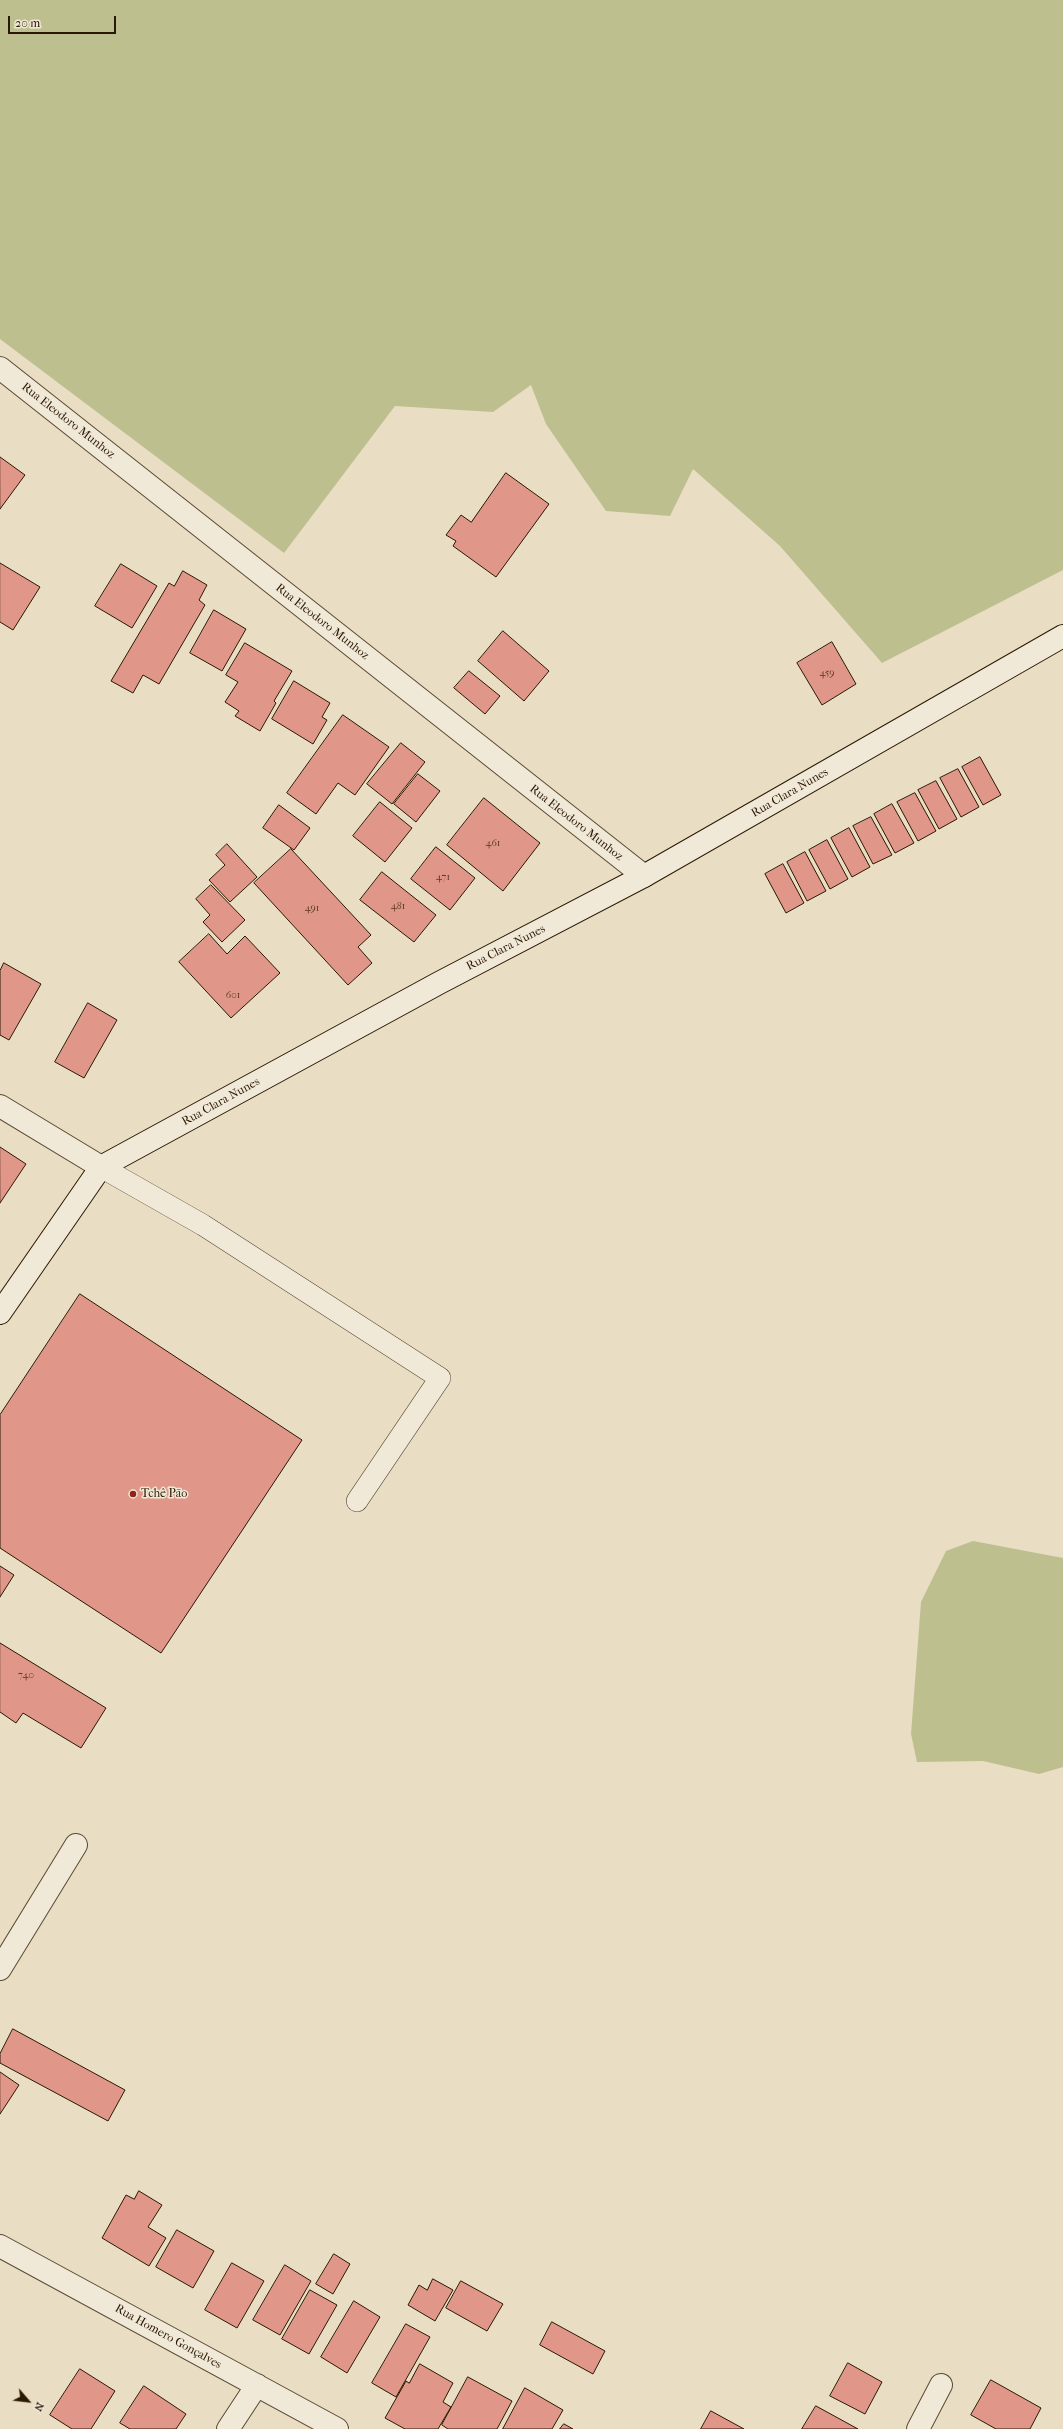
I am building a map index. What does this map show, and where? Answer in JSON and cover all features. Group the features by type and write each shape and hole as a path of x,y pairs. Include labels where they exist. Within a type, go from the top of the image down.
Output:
{"street":[{"name":"Rua Eleodoro Munhoz","path":"0,368 644,876"},
{"name":"Rua Clara Nunes","path":"0,1313 101,1167 439,983 644,876 1063,636"},
{"path":"0,1106 101,1167"},
{"path":"0,1969 76,1845"},
{"name":"Rua Homero Gonçalves","path":"0,2246 337,2429"},
{"path":"228,2429 257,2385"},
{"path":"918,2429 941,2385"}],"lane":[{"path":"101,1167 203,1225 440,1378 357,1502"}],"green space":[{"path":"0,0 1063,0 1063,570 882,663 780,546 693,469 670,516 606,511 546,424 531,385 493,412 395,406 284,553 0,339"},
{"path":"973,1541 1063,1558 1063,1767 1039,1774 983,1761 917,1762 911,1734 921,1602 946,1551"}],"building":[{"path":"0,457 25,475 0,509"},
{"path":"506,473 549,504 496,577 453,546 456,541 446,535 461,515 471,522"},
{"path":"0,563 40,587 13,630 0,622"},
{"path":"121,564 157,586 132,628 95,606"},
{"path":"183,571 207,585 199,600 205,605 159,684 143,675 133,693 111,681 169,583 174,586"},
{"path":"214,610 246,629 222,671 190,653"},
{"path":"503,631 549,671 524,701 478,661"},
{"path":"832,642 856,684 822,705 797,663"},
{"path":"245,643 292,671 274,701 276,703 260,731 235,716 239,711 225,702 238,682 226,675"},
{"path":"469,671 500,696 485,714 454,688"},
{"path":"294,681 330,703 322,717 327,720 313,744 272,719"},
{"path":"343,715 389,747 355,795 338,783 316,814 287,793"},
{"path":"401,743 425,762 392,804 367,784"},
{"path":"980,757 1001,795 983,805 962,767"},
{"path":"958,769 979,807 961,817 940,778"},
{"path":"418,774 440,791 416,822 394,804"},
{"path":"936,781 957,819 939,829 918,790"},
{"path":"915,793 936,831 918,841 897,802"},
{"path":"484,798 540,843 503,891 447,845"},
{"path":"380,802 412,828 385,862 353,836"},
{"path":"892,804 914,843 895,853 874,814"},
{"path":"279,805 310,828 294,850 263,828"},
{"path":"871,817 892,855 873,864 853,826"},
{"path":"849,828 870,867 852,877 831,838"},
{"path":"827,840 848,879 830,889 809,850"},
{"path":"227,844 257,877 230,902 209,880 225,865 216,855"},
{"path":"436,847 475,878 450,910 411,879"},
{"path":"291,849 371,935 358,947 372,963 348,985 254,883"},
{"path":"805,852 826,891 807,901 787,862"},
{"path":"783,864 804,903 786,913 765,874"},
{"path":"382,872 436,915 414,942 360,900"},
{"path":"211,885 245,920 222,942 203,922 210,915 196,899"},
{"path":"209,934 227,954 245,936 280,973 231,1018 179,962"},
{"path":"4,963 41,984 9,1040 0,1035 0,971"},
{"path":"88,1003 117,1020 84,1078 55,1062"},
{"path":"0,1147 26,1164 0,1203"},
{"name":"Tchê Pão","path":"80,1294 302,1440 161,1653 0,1548 0,1415"},
{"path":"0,1566 14,1575 0,1597"},
{"path":"0,1643 106,1708 81,1748 23,1713 16,1723 0,1712"},
{"path":"13,2029 125,2090 108,2121 0,2063 0,2054"},
{"path":"0,2072 19,2085 0,2114"},
{"path":"139,2191 162,2205 148,2227 166,2238 149,2266 102,2238 126,2195 134,2199"},
{"path":"177,2230 214,2251 193,2288 156,2267"},
{"path":"334,2254 350,2264 333,2294 316,2284"},
{"path":"232,2263 264,2281 237,2328 205,2310"},
{"path":"285,2265 311,2281 280,2335 253,2320"},
{"path":"433,2279 453,2290 435,2321 408,2305 419,2285 427,2290"},
{"path":"461,2281 503,2304 487,2331 446,2308"},
{"path":"310,2290 337,2305 309,2354 282,2339"},
{"path":"354,2301 380,2317 347,2373 321,2357"},
{"path":"552,2322 605,2351 593,2374 540,2345"},
{"path":"406,2324 430,2337 396,2397 372,2383"},
{"path":"848,2363 882,2382 865,2414 830,2396"},
{"path":"420,2364 453,2383 443,2402 451,2407 438,2429 405,2429 385,2418 406,2381 409,2383"},
{"path":"80,2369 115,2391 91,2429 72,2429 50,2415"},
{"path":"468,2377 512,2401 497,2429 448,2429 442,2425"},
{"path":"991,2380 1041,2408 1030,2429 996,2429 971,2415"},
{"path":"144,2386 186,2414 176,2429 130,2429 120,2423"},
{"path":"525,2388 563,2410 552,2429 503,2429"},
{"path":"816,2406 858,2429 802,2429"},
{"path":"711,2411 744,2429 701,2429"},
{"path":"564,2424 573,2429 560,2429"}],"place":[{"name":"Tchê Pão","path":"133,1494"}]}
